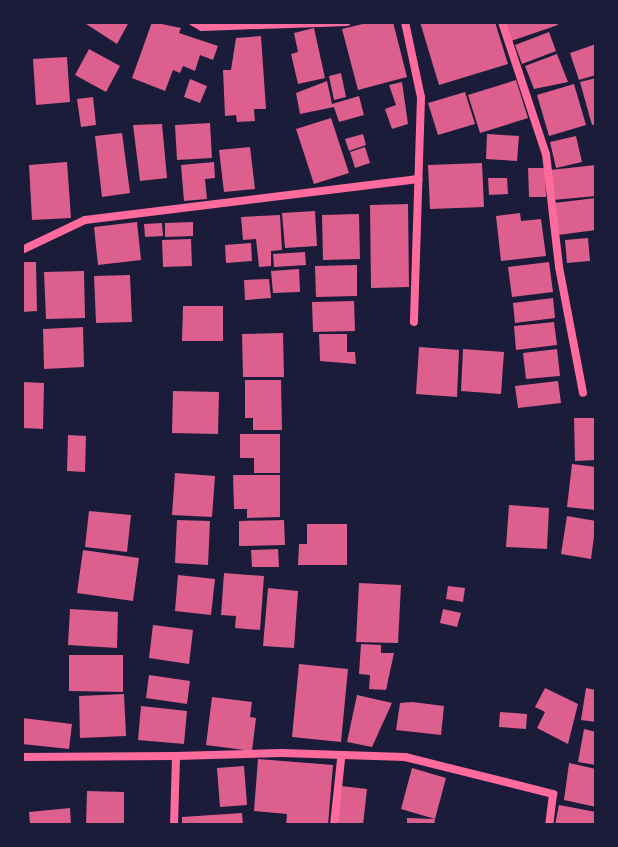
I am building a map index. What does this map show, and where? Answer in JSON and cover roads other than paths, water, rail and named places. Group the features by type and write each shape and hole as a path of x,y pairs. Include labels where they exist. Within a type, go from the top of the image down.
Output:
{"street":[{"path":"193,22 202,27 347,22"},
{"path":"405,22 421,97 414,322"},
{"path":"502,22 546,154 559,267 583,393"},
{"path":"22,250 85,220 418,179"},
{"path":"22,757 282,753 341,759 405,757 553,794 549,825"},
{"path":"174,825 176,756"},
{"path":"334,825 341,759"}]}
